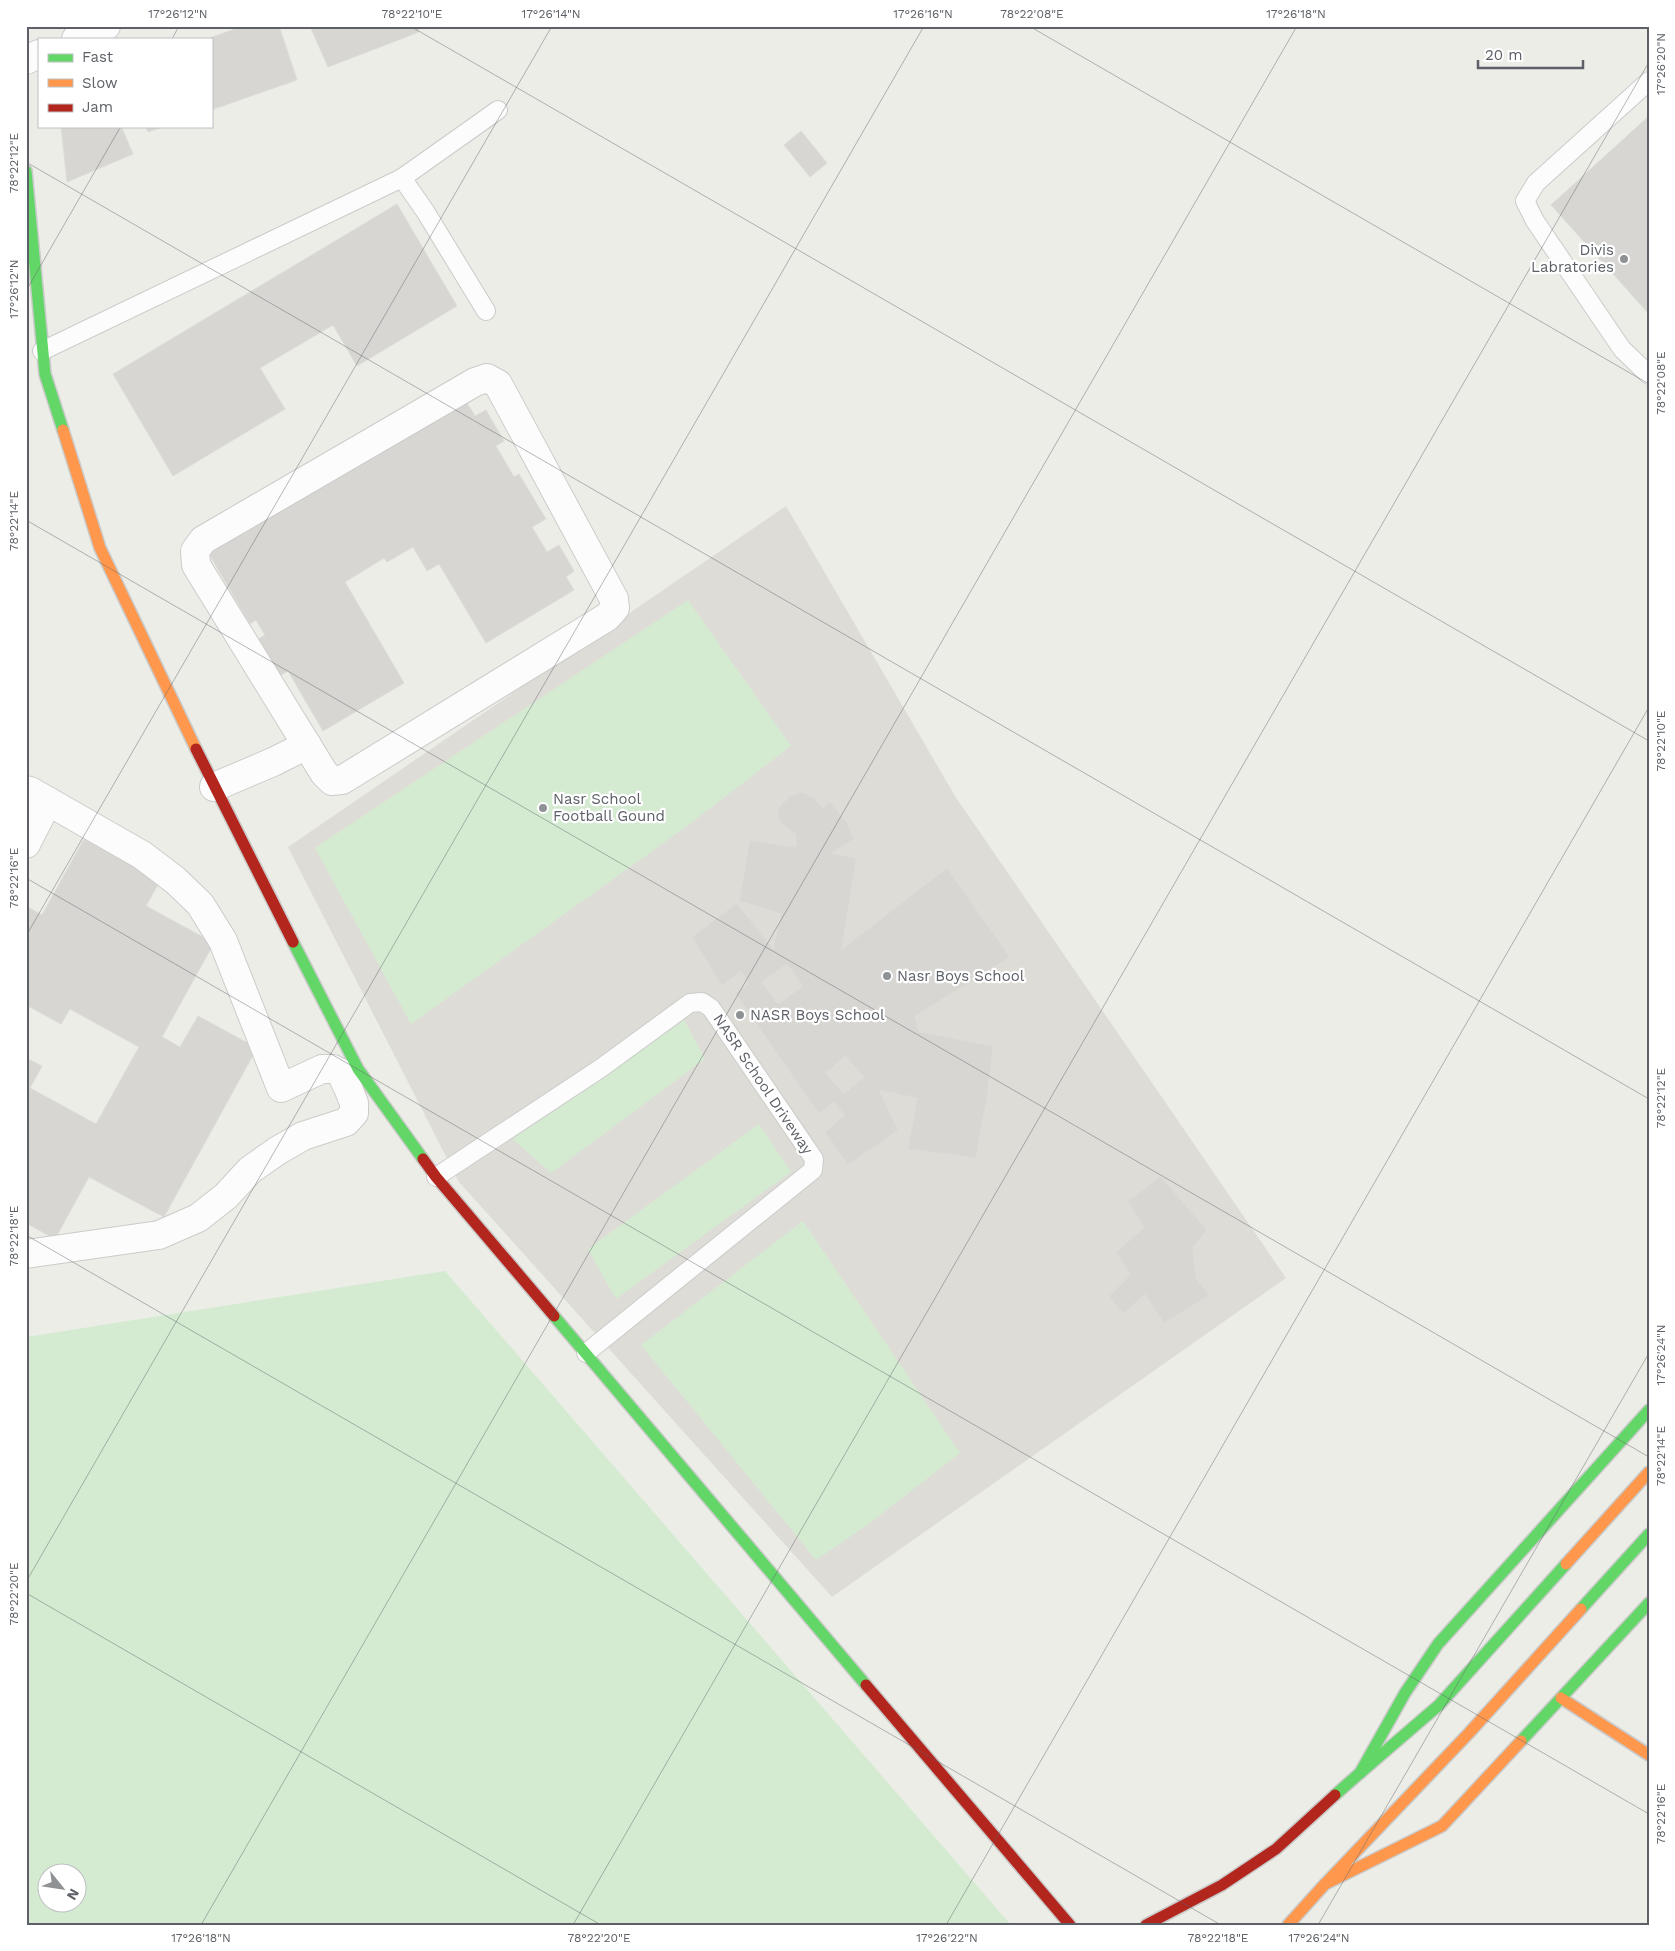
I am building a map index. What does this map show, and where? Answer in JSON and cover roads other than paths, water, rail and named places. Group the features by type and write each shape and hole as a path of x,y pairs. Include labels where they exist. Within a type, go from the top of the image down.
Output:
{"main road":[{"path":"26,171 45,374 100,548 356,1083 1070,1925"},
{"path":"1360,1773 1405,1693 1438,1644 1649,1410"},
{"path":"1146,1925 1222,1886 1276,1849 1438,1705 1649,1472"},
{"path":"1288,1925 1324,1884 1469,1733 1649,1534"},
{"path":"1324,1884 1442,1826 1649,1603"},
{"path":"1561,1698 1649,1754"}],"street":[{"path":"78,38 106,26"},
{"path":"26,60 38,54"},
{"path":"487,378 498,384 614,599 615,608 608,617 342,780 332,781 324,773 307,745 196,565 195,551 203,540 475,382 487,378"},
{"path":"214,787 307,745"},
{"path":"26,844 37,796 142,855 175,880 200,904 223,941 281,1088 322,1069 333,1069 356,1083 354,1112 346,1122 303,1136 277,1152 250,1170 226,1196 198,1218 159,1235 26,1254"}],"lane":[{"path":"1649,80 1536,183 1525,201 1535,221 1622,349 1649,375"},
{"path":"42,350 402,178 498,110"},
{"path":"402,178 425,211 486,310"},
{"name":"NASR School Driveway","path":"436,1177 601,1068 690,1003 702,1002 711,1008 814,1159 813,1170 586,1352"}],"place":[{"name":"Divis Labratories","path":"1624,259"},
{"name":"Nasr School Football Gound","path":"543,808"},
{"name":"Nasr Boys School","path":"887,976"},
{"name":"NASR Boys School","path":"740,1015"}]}
